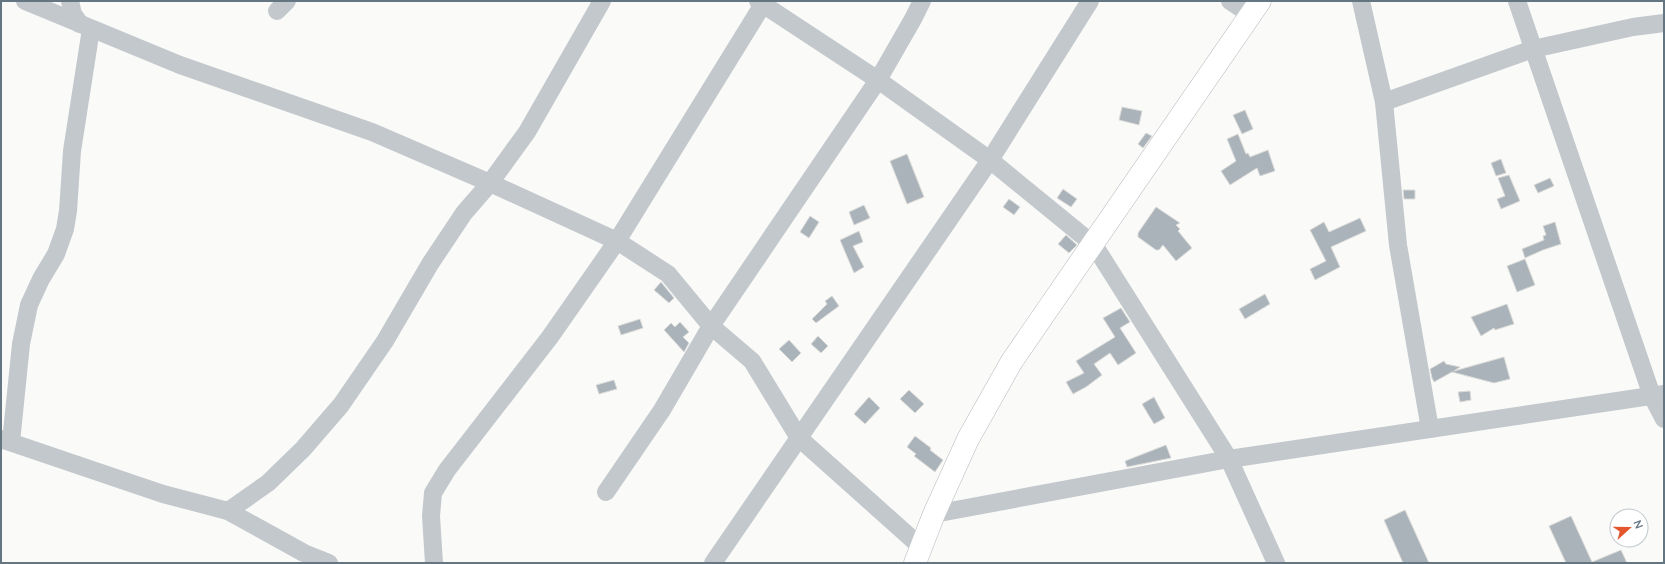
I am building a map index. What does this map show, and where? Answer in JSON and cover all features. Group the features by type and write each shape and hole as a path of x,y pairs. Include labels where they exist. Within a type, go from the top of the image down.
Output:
{"highway":[{"path":"918,555 934,514 968,439 1012,362 1256,8"}],"street":[{"path":"25,1 180,66 372,132 490,183 617,241 668,274 711,326 752,361 799,438 918,555"},
{"path":"228,511 268,483 304,449 341,404 385,341 430,264 464,212 490,183 527,132 602,1"},
{"path":"606,492 662,410 711,326 878,80 922,1"},
{"path":"713,563 990,160 1090,1"},
{"path":"1230,1 1256,8"},
{"path":"1361,1 1384,102 1398,245 1430,429"},
{"path":"1517,1 1658,395 1664,419"},
{"path":"71,2 72,14 86,26"},
{"path":"434,563 431,516 434,493 447,470 550,337 617,241 762,2 878,80 990,160 1094,245 1229,459 1276,563"},
{"path":"1384,102 1533,49 1633,27 1664,23"},
{"path":"86,26 72,150 68,211 65,228 56,254 41,279 29,305 21,344 6,440 163,494 228,511 304,553 329,563"},
{"path":"934,514 1229,459 1658,395"}],"building":[{"path":"1122,107 1142,111 1139,125 1119,120"},
{"path":"1245,110 1253,129 1242,134 1233,115"},
{"path":"1146,133 1152,136 1143,148 1138,144"},
{"path":"1238,134 1246,154 1248,153 1250,157 1268,150 1275,171 1260,176 1257,168 1230,185 1221,171 1236,161 1227,139"},
{"path":"907,154 924,197 907,204 890,161"},
{"path":"1501,159 1506,173 1496,176 1491,163"},
{"path":"1509,175 1520,201 1501,209 1497,199 1505,196 1498,178"},
{"path":"1550,178 1554,186 1538,193 1534,185"},
{"path":"1063,189 1077,199 1071,207 1057,198"},
{"path":"1403,190 1415,190 1415,199 1404,199"},
{"path":"1009,199 1020,207 1014,215 1003,207"},
{"path":"864,205 870,218 854,225 849,212"},
{"path":"1156,207 1180,223 1176,225 1180,229 1178,231 1192,248 1176,261 1163,245 1159,250 1156,250 1138,237 1138,233"},
{"path":"810,216 819,222 809,238 800,232"},
{"path":"1360,218 1366,231 1331,247 1340,267 1315,280 1310,269 1326,261 1310,230 1324,222 1329,232"},
{"path":"1555,222 1561,244 1525,258 1522,249 1544,240 1543,236 1546,235 1543,226"},
{"path":"859,231 863,242 853,246 864,267 854,273 840,240"},
{"path":"1066,235 1077,245 1069,253 1058,244"},
{"path":"1525,259 1535,285 1517,292 1507,266"},
{"path":"661,282 674,298 669,303 654,290"},
{"path":"1265,294 1270,304 1245,319 1239,309"},
{"path":"832,296 839,306 816,323 812,319 827,304 825,301"},
{"path":"1507,304 1514,324 1495,330 1494,328 1481,336 1471,317"},
{"path":"1121,308 1130,322 1120,328 1136,353 1118,365 1110,353 1094,364 1102,375 1086,387 1073,394 1066,382 1084,373 1076,361 1115,337 1103,318"},
{"path":"640,319 643,328 621,335 618,326"},
{"path":"680,322 689,332 683,337 689,343 684,352 664,330 671,323 675,327"},
{"path":"818,336 828,346 821,353 811,344"},
{"path":"789,340 801,353 792,362 779,349"},
{"path":"1504,357 1510,379 1494,383 1452,372 1434,382 1432,378 1430,369 1444,361 1446,364 1460,367 1454,371"},
{"path":"614,380 617,389 599,394 596,385"},
{"path":"909,390 924,404 915,413 900,399"},
{"path":"1470,391 1471,400 1460,402 1458,392"},
{"path":"869,397 880,408 865,424 854,414"},
{"path":"1154,397 1165,418 1154,424 1142,404"},
{"path":"915,436 931,448 930,450 943,460 935,472 914,456 916,454 907,447"},
{"path":"1166,445 1171,458 1127,467 1125,461"},
{"path":"1405,510 1429,563 1403,563 1384,520"},
{"path":"1571,516 1592,562 1621,550 1627,563 1566,563 1549,526"}]}
